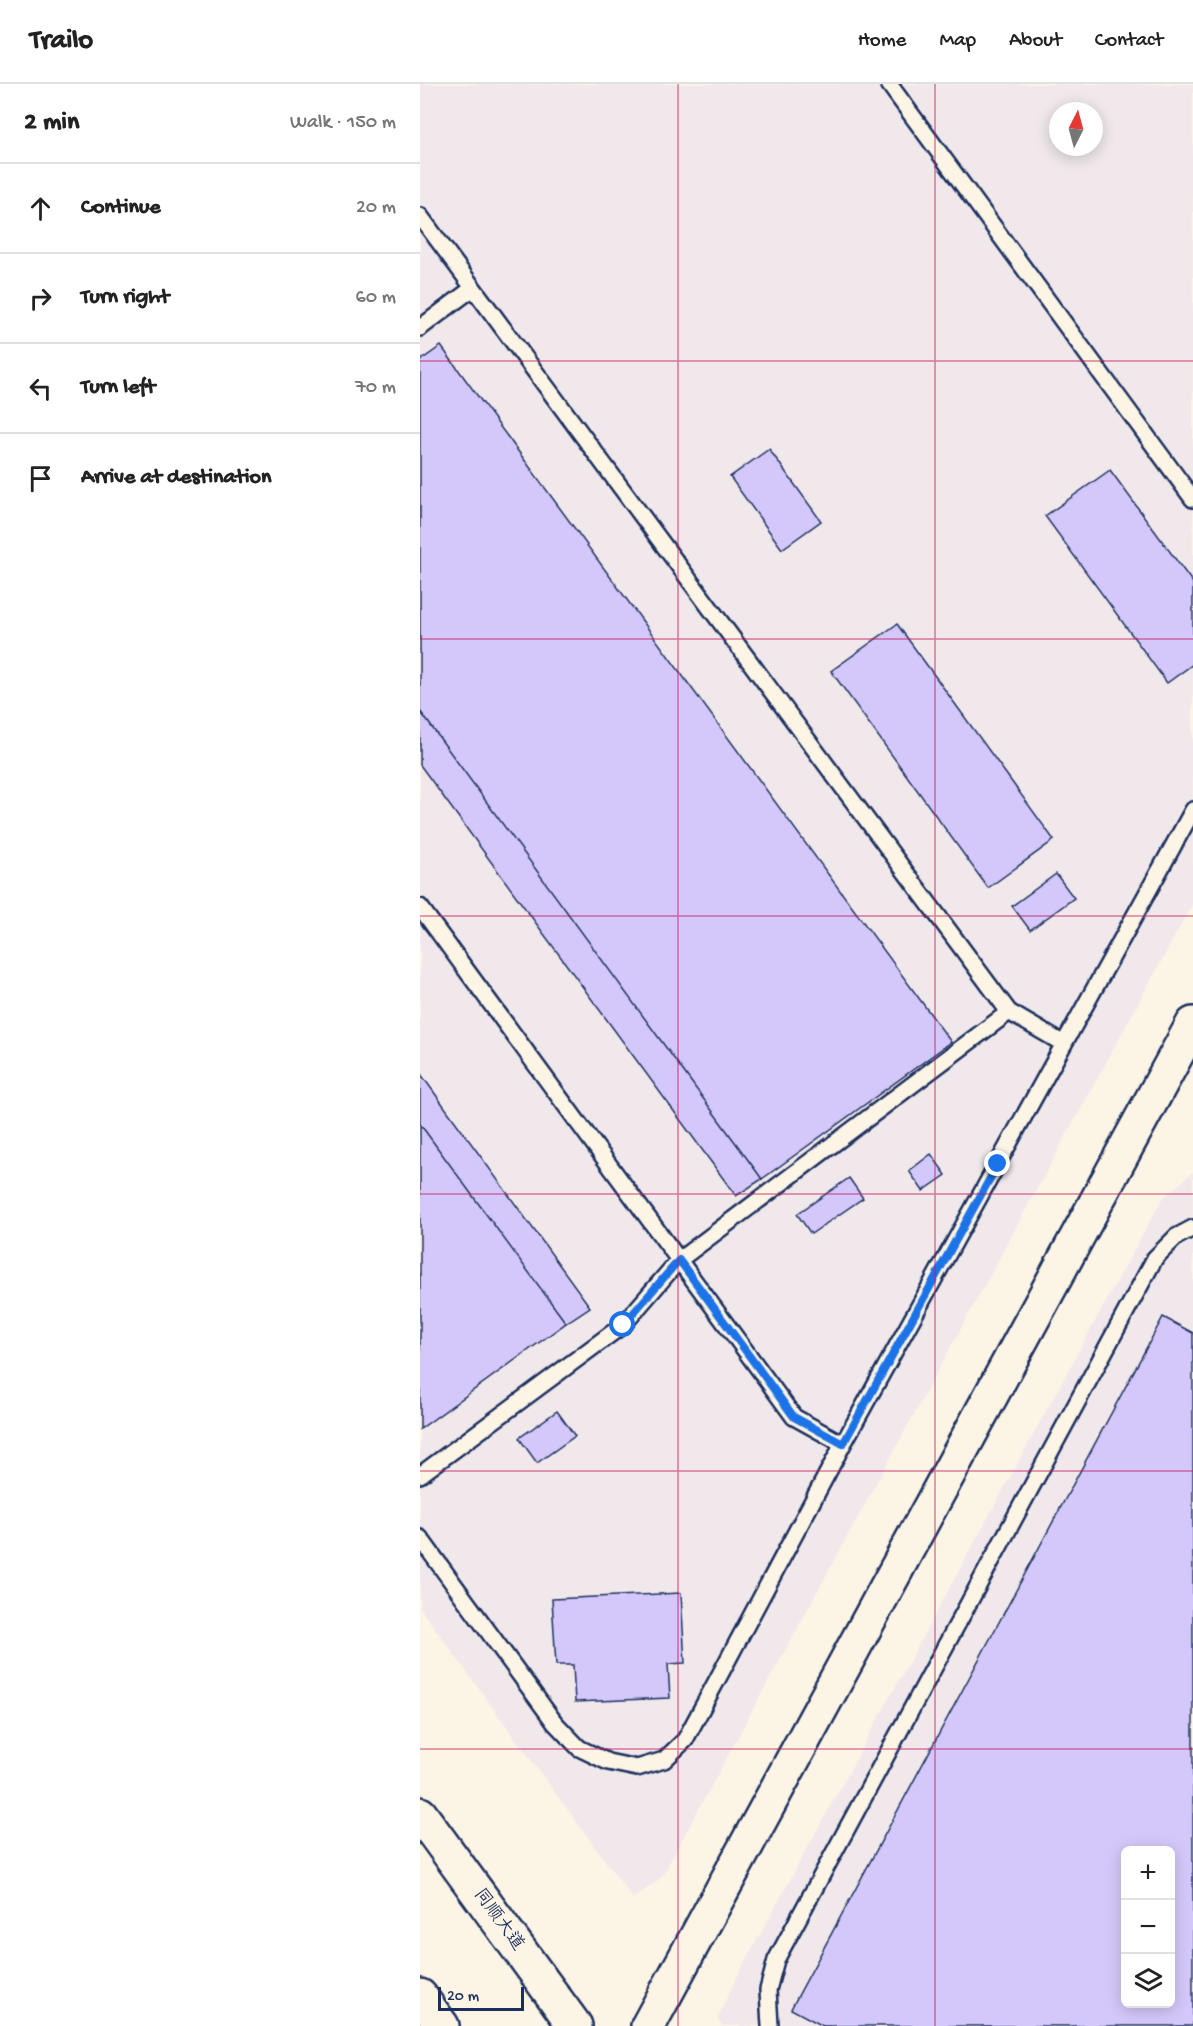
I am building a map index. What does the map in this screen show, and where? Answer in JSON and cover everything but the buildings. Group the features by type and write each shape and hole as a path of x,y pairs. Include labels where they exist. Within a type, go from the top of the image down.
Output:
{"street":[{"path":"648,2026 1193,1024"},
{"name":"同顺大道","path":"420,1814 575,2026"},
{"path":"420,1996 442,2026"}],"lane":[{"path":"889,84 1193,499"},
{"path":"420,216 1009,1012 1064,1044"},
{"path":"420,328 473,288"},
{"path":"420,1538 555,1723 579,1748 608,1762 637,1768 664,1760 685,1740 843,1444 1193,810"},
{"path":"420,907 794,1417 843,1444"},
{"path":"420,1475 623,1325 679,1260 1009,1012"},
{"path":"770,2026 768,1990 777,1960 1155,1258 1176,1237 1193,1228"}],"shaded area":[{"path":"420,84 1193,84 1193,903 661,1878 633,1899 420,1608"},
{"path":"1193,1172 1193,2026 723,2026 717,2019 738,1975 1162,1199"}],"route":[{"path":"623,1325 679,1260 794,1417 843,1444 998,1164"}]}
